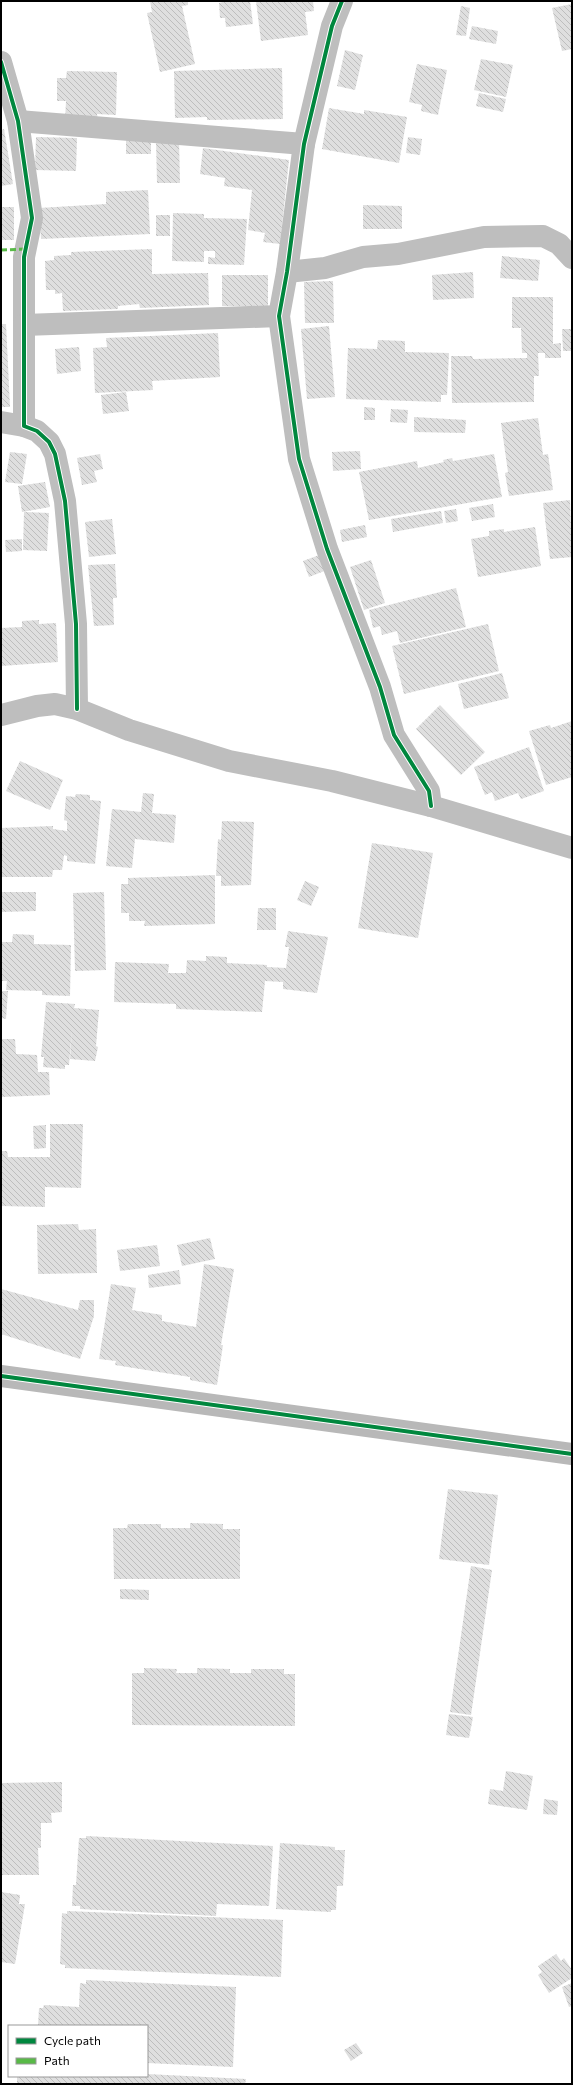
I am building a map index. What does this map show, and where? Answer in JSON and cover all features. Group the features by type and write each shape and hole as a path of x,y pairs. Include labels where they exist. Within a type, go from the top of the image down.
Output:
{"street":[{"path":"342,1 332,26 304,144 287,272 279,316 286,377 301,466 328,549 380,687 394,735 429,791 431,806"},
{"path":"1,62 18,121 32,218 24,257 24,426"},
{"path":"18,121 304,144"},
{"path":"287,272 325,268 363,257 398,254 484,237 543,236 559,244 572,258"},
{"path":"24,325 279,316"},
{"path":"1,422 24,426 37,431 49,442 55,454 66,500 76,624 78,709"},
{"path":"1,715 37,706 55,704 78,709 128,730 229,761 332,781 431,806 572,848"},
{"path":"1,1376 572,1454"}],"building":[{"path":"150,1 188,1 188,5 182,6 195,64 160,72 147,13 152,12"},
{"path":"226,1 250,1 253,24 226,27 225,18 220,18 219,3"},
{"path":"256,1 313,1 314,11 305,12 308,35 261,41"},
{"path":"572,4 572,49 562,51 552,8"},
{"path":"461,6 470,8 466,36 456,35"},
{"path":"472,26 498,31 496,44 469,39"},
{"path":"345,50 363,55 355,90 337,86"},
{"path":"481,59 513,65 506,97 474,90"},
{"path":"417,64 447,70 438,115 421,111 422,105 409,102"},
{"path":"282,68 283,119 207,120 207,117 175,118 174,71"},
{"path":"67,71 117,72 116,115 97,114 98,122 65,121 66,101 57,101 57,78 66,78"},
{"path":"479,93 506,99 503,112 476,106"},
{"path":"329,108 364,114 364,110 407,117 399,163 322,149"},
{"path":"4,129 13,184 1,186 1,130"},
{"path":"36,137 77,138 76,171 35,170"},
{"path":"126,137 151,138 151,154 126,154"},
{"path":"408,137 422,139 420,155 406,153"},
{"path":"179,139 180,183 157,183 156,140"},
{"path":"203,148 289,160 280,244 263,242 265,233 248,230 252,190 224,186 225,178 200,174"},
{"path":"148,190 150,234 41,239 39,208 106,204 106,192"},
{"path":"363,205 402,206 402,229 363,229"},
{"path":"1,207 14,207 14,240 1,240"},
{"path":"173,213 204,214 204,218 247,219 244,265 208,264 208,257 215,258 215,251 204,251 204,262 172,261"},
{"path":"156,215 170,215 170,236 156,236"},
{"path":"152,249 152,274 208,273 209,305 140,308 139,304 118,306 118,309 63,311 62,293 55,294 55,290 46,290 45,261 54,260 54,256 71,255 71,252"},
{"path":"502,256 540,260 538,281 500,278"},
{"path":"473,272 474,298 433,300 432,275"},
{"path":"222,275 268,275 268,306 222,306"},
{"path":"333,281 334,323 305,323 304,282"},
{"path":"512,297 553,297 553,344 561,343 561,358 545,358 545,353 538,353 539,376 534,376 534,402 452,403 451,356 472,356 473,359 527,358 527,353 522,353 521,328 512,328"},
{"path":"1,324 6,324 10,407 2,407 1,410"},
{"path":"329,326 335,397 307,399 301,329"},
{"path":"562,329 572,329 572,351 563,351"},
{"path":"218,333 220,377 152,381 153,390 95,393 93,348 107,347 106,338"},
{"path":"378,340 405,341 405,352 449,353 447,395 441,395 441,402 346,399 348,348 377,349"},
{"path":"79,347 81,371 57,374 55,349"},
{"path":"126,392 129,411 103,414 101,395"},
{"path":"364,407 375,408 375,420 364,420"},
{"path":"391,409 408,410 407,423 390,422"},
{"path":"414,417 466,420 465,433 414,432"},
{"path":"538,418 543,455 548,454 553,490 509,496 505,473 508,472 501,423"},
{"path":"360,451 361,469 333,471 332,452"},
{"path":"10,452 27,454 22,484 5,482"},
{"path":"100,454 103,469 94,471 97,482 82,485 77,458"},
{"path":"494,454 502,497 369,520 359,472 417,461 418,468 444,462 443,460 452,458 453,461"},
{"path":"45,482 50,507 22,512 18,486"},
{"path":"570,500 572,557 550,559 543,503"},
{"path":"493,504 495,517 472,521 469,508"},
{"path":"456,509 458,521 446,523 444,511"},
{"path":"441,511 443,523 393,532 391,519"},
{"path":"24,512 49,513 47,551 23,550"},
{"path":"112,519 116,554 89,557 85,522"},
{"path":"365,525 367,537 342,542 340,530"},
{"path":"535,527 541,566 478,577 471,539 489,536 489,531 504,529 504,532"},
{"path":"22,539 22,551 6,552 5,540"},
{"path":"322,554 327,570 309,577 303,561"},
{"path":"371,560 385,603 364,610 350,567"},
{"path":"115,564 117,598 113,598 114,625 94,626 88,565"},
{"path":"456,588 466,627 400,643 397,631 382,635 380,626 373,628 369,610"},
{"path":"39,620 39,624 56,623 58,662 1,666 1,628 22,627 22,621"},
{"path":"488,624 499,671 404,694 392,646"},
{"path":"502,673 509,698 464,709 458,684"},
{"path":"440,705 485,752 461,775 416,729"},
{"path":"572,721 572,777 546,785 529,731 550,725 551,728"},
{"path":"529,747 544,791 521,799 518,793 495,801 492,792 485,795 474,767"},
{"path":"20,761 63,780 50,810 6,791"},
{"path":"143,793 154,794 152,813 176,815 174,843 135,839 132,868 106,866 112,809 141,812"},
{"path":"76,794 90,795 90,800 101,801 95,864 67,861 67,856 64,855 62,870 53,870 52,877 1,877 1,828 53,826 53,829 67,831 67,821 64,820 66,796 75,797"},
{"path":"222,821 254,822 251,885 221,886 221,876 216,876 218,839 221,840"},
{"path":"372,843 433,853 418,938 358,928"},
{"path":"215,875 215,924 144,926 145,921 129,921 129,913 121,913 121,884 128,884 128,878"},
{"path":"305,881 319,887 311,906 297,900"},
{"path":"1,892 36,892 36,911 1,912"},
{"path":"104,892 106,970 75,971 73,893"},
{"path":"258,908 276,908 276,930 257,930"},
{"path":"288,931 328,937 317,993 283,989 283,982 265,981 262,1012 176,1009 176,1004 114,1002 115,962 169,964 168,973 186,973 187,960 206,961 206,956 227,957 227,963 267,965 267,967 286,968 289,947 285,947"},
{"path":"13,934 34,935 34,944 71,945 70,996 42,995 42,991 6,990 7,981 1,981 1,942 12,942"},
{"path":"1,991 8,991 6,1019 1,1018"},
{"path":"46,1002 75,1004 74,1008 99,1010 96,1046 98,1047 95,1061 70,1059 72,1029 69,1065 65,1065 65,1069 43,1067 44,1057 41,1057"},
{"path":"1,1039 15,1039 16,1054 37,1055 38,1072 49,1072 50,1095 1,1097"},
{"path":"50,1124 83,1124 81,1188 45,1187 45,1207 1,1206 1,1151 7,1151 8,1157 50,1157"},
{"path":"46,1125 46,1148 34,1149 33,1126"},
{"path":"78,1224 79,1230 96,1229 97,1273 38,1274 37,1225"},
{"path":"210,1238 215,1259 182,1266 177,1245"},
{"path":"157,1245 160,1266 120,1271 117,1250"},
{"path":"204,1264 234,1269 221,1345 223,1345 217,1385 190,1380 190,1377 115,1365 116,1361 99,1359 111,1284 136,1288 132,1310 162,1315 162,1321 196,1327"},
{"path":"179,1270 181,1284 149,1288 148,1275"},
{"path":"1,1289 78,1310 80,1300 94,1300 94,1316 80,1359 1,1334"},
{"path":"448,1489 498,1495 489,1565 439,1559"},
{"path":"190,1523 223,1524 223,1529 240,1529 240,1579 114,1579 113,1528 127,1528 128,1524 161,1524 161,1528 190,1528"},
{"path":"471,1566 492,1570 471,1715 450,1712"},
{"path":"120,1589 149,1590 149,1600 120,1599"},
{"path":"144,1668 177,1669 176,1673 197,1673 197,1668 230,1669 230,1673 251,1673 251,1669 284,1669 284,1674 295,1674 295,1726 132,1725 132,1673 144,1673"},
{"path":"449,1714 473,1717 469,1738 446,1735"},
{"path":"506,1771 533,1776 527,1810 488,1804 490,1789 503,1791"},
{"path":"62,1782 62,1812 51,1813 52,1823 41,1823 41,1848 38,1848 39,1875 1,1875 1,1783"},
{"path":"544,1799 558,1801 557,1815 543,1814"},
{"path":"86,1836 273,1846 269,1906 217,1904 216,1916 80,1909 80,1906 72,1906 73,1885 76,1885 79,1838 86,1838"},
{"path":"280,1843 335,1847 335,1850 345,1850 343,1886 337,1886 336,1910 331,1910 331,1912 276,1909"},
{"path":"1,1892 20,1895 19,1904 25,1904 15,1964 1,1962"},
{"path":"67,1911 283,1920 281,1977 65,1968 65,1965 60,1964 62,1913 67,1914"},
{"path":"556,1954 561,1961 564,1958 572,1970 572,1978 549,1993 538,1975 542,1972 538,1966"},
{"path":"86,1980 236,1987 233,2067 148,2063 148,2025 38,2025 39,2008 43,2008 44,2005 79,2007 80,1983 86,1984"},
{"path":"572,1983 572,2006 569,2007 562,1987"},
{"path":"356,2043 363,2053 351,2061 344,2050"},
{"path":"148,2074 246,2079 245,2084 17,2084 17,2077 148,2077"}],"marked path":[{"path":"1,250 26,249"}],"cycle path":[{"path":"342,1 332,26 304,144 287,272 279,316 299,459 327,549 380,687 394,735 429,791 431,806"},
{"path":"1,62 18,121 32,218 24,257 24,426 37,431 49,442 55,454 65,501 76,624 77,709"},
{"path":"1,1376 572,1454"}]}
